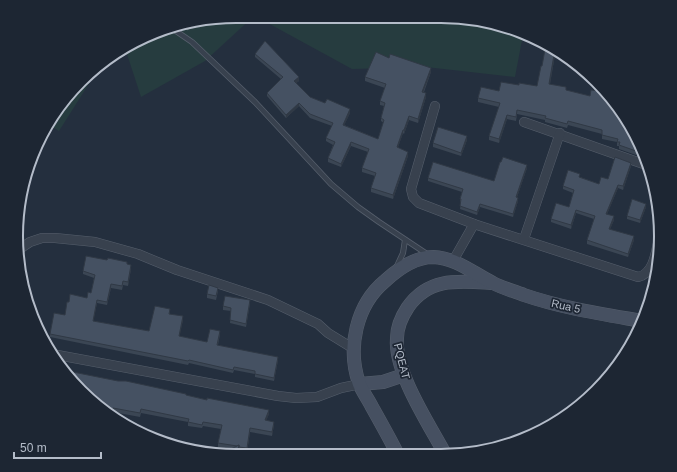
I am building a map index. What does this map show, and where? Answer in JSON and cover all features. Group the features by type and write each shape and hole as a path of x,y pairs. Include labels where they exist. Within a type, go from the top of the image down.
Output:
{"street":[{"path":"436,106 411,189 413,197 420,203 474,224 638,277 646,274 652,265"},
{"path":"524,122 641,163"},
{"path":"524,239 560,134"},
{"path":"446,282 453,261 474,224"},
{"path":"23,247 30,242 42,238 55,238 95,242 138,254 176,270 268,300 318,324 354,349"},
{"path":"395,449 360,384 354,361 355,333 360,315 371,296 380,284 393,273 420,259 432,257 453,261 493,284"},
{"name":"PQEAT","path":"442,449 404,375 397,349 397,338 403,314 413,300 435,285 446,282 462,281 493,284"},
{"name":"Rua 5","path":"493,284 526,296 557,304 637,320"},
{"path":"60,355 296,398 316,397 341,388 360,384 383,382 404,375"}],"lane":[{"path":"176,31 192,42 255,102 331,184 358,207 432,257"},
{"path":"393,273 404,253 406,240"}],"green space":[{"path":"222,23 246,23 205,61 141,97 127,53 154,39 181,30"},
{"path":"268,23 455,23 496,30 522,39 515,77 426,67 352,69"},
{"path":"91,80 59,131 53,127 67,106"}],"building":[{"path":"265,41 299,77 294,81 310,97 325,103 327,99 350,109 343,125 378,139 384,120 381,118 385,103 380,101 386,84 365,77 376,52 389,58 390,54 431,68 422,92 426,93 418,119 409,116 397,147 408,152 393,195 371,188 376,173 362,168 369,149 351,142 341,164 328,158 335,142 326,138 333,123 310,114 299,103 286,115 267,93 283,77 255,54"},
{"path":"545,50 554,56 549,84 566,87 566,90 590,96 591,90 597,91 618,118 636,151 619,145 620,142 617,142 618,139 602,135 602,130 568,121 567,124 545,118 546,116 517,110 516,117 507,115 499,139 489,136 500,103 478,98 481,87 499,91 501,82 537,86"},
{"path":"438,127 467,136 461,153 433,143"},
{"path":"503,157 527,165 516,197 518,198 513,214 480,204 477,212 460,206 460,199 463,189 428,178 433,162 494,181"},
{"path":"615,157 631,163 623,186 618,185 606,214 614,216 609,229 634,236 628,254 587,240 595,216 576,210 571,225 551,219 556,203 569,207 574,190 563,186 568,170 580,174 579,177 599,184 601,177 608,179"},
{"path":"632,199 646,204 640,220 627,216"},
{"path":"86,256 107,260 108,258 127,262 127,264 131,265 128,282 123,281 122,286 111,284 107,302 97,300 93,321 149,331 155,306 170,309 169,314 183,316 179,336 207,342 210,329 220,331 217,345 278,357 274,378 255,374 255,371 234,367 233,370 189,360 50,334 54,313 65,315 70,294 87,298 88,292 91,293 95,275 83,271"},
{"path":"209,285 218,288 216,296 207,294"},
{"path":"225,296 250,300 246,324 230,320 231,308 223,306"},
{"path":"72,372 118,381 126,381 207,400 207,398 269,410 265,420 274,422 272,432 250,428 247,448 239,447 239,445 218,443 222,425 203,422 202,425 188,422 189,419 141,409 140,413 113,408 113,409 106,405 85,387"},
{"path":"239,445 238,449 231,449"}]}
